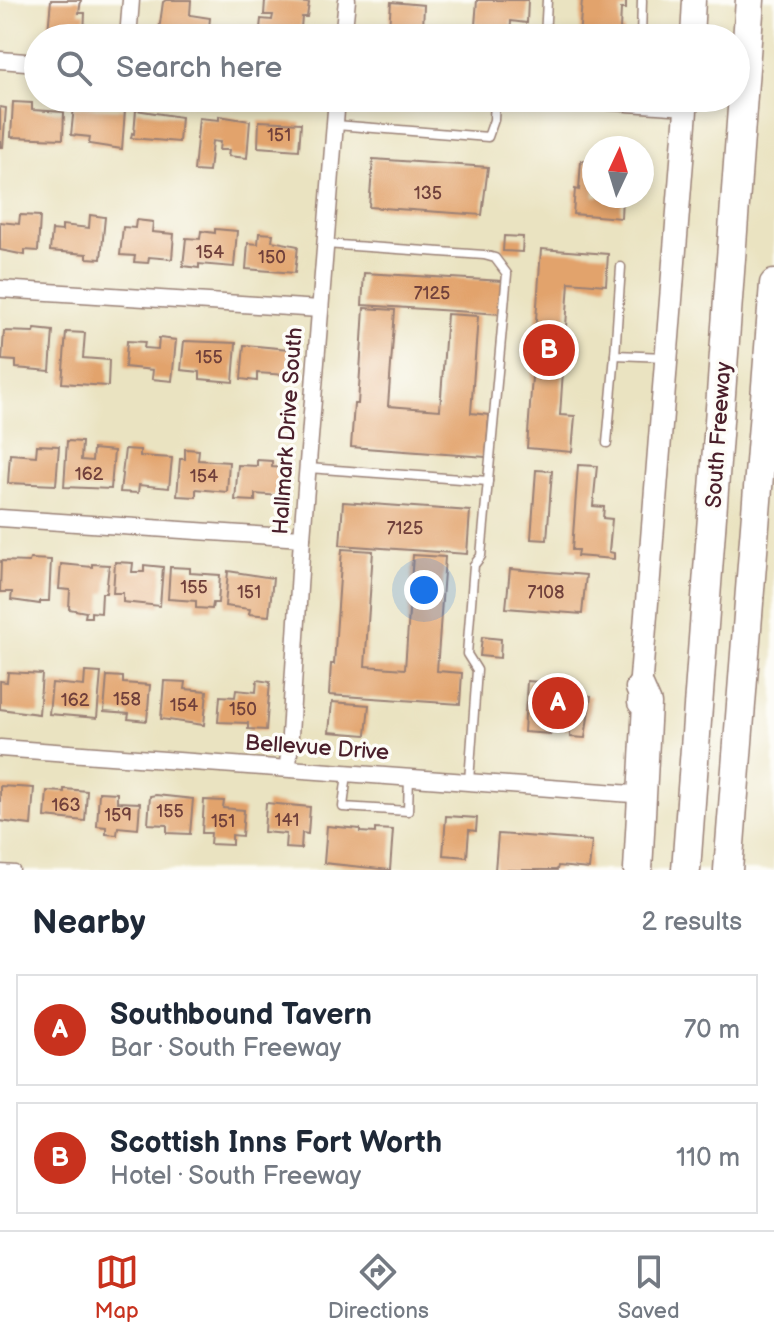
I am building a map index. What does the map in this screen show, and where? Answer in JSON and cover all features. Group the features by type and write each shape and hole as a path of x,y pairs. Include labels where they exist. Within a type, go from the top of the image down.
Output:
{"highway":[{"name":"South Freeway","path":"748,24 750,0"},
{"name":"South Freeway","path":"686,870 742,112"},
{"name":"South Freeway","path":"728,870 774,284"},
{"path":"638,870 647,704 640,688"}],"main road":[{"path":"693,24 694,0"},
{"path":"626,870 686,112"}],"street":[{"path":"129,24 131,0"},
{"path":"344,24 347,0"},
{"path":"0,60 24,62"},
{"name":"Hallmark Drive South","path":"288,768 302,538 336,112"},
{"path":"0,289 320,309"},
{"path":"0,518 302,538"},
{"name":"Bellevue Drive","path":"0,748 632,794"}],"lane":[{"path":"546,24 547,0"},
{"path":"641,24 642,0"},
{"path":"335,125 488,137 492,131 494,112"},
{"path":"325,244 484,255 495,258 507,274 481,556 474,565 467,654 477,670 469,781"},
{"path":"607,443 621,267"},
{"path":"615,355 667,357"},
{"path":"308,468 488,481"},
{"path":"347,773 343,807 408,811 409,777"},
{"path":"0,869 15,870"}],"building":[{"path":"51,0 81,0 79,13 85,13 84,24 49,24"},
{"path":"191,0 190,15 210,18 209,24 160,24 163,2"},
{"path":"265,0 309,3 307,17 302,17 301,24 260,24 261,19 272,20 273,15 264,15"},
{"path":"477,0 528,0 527,23 475,24"},
{"path":"582,0 626,1 626,9 621,9 620,24 580,24"},
{"path":"391,2 424,5 423,24 389,24"},
{"path":"13,102 24,103 24,112 64,112 63,139 11,137"},
{"path":"0,107 6,108 3,147 0,147"},
{"path":"73,112 125,112 122,149 89,144 90,137 71,135"},
{"path":"136,112 181,117 179,142 131,138"},
{"path":"219,116 250,121 247,158 228,156 229,150 219,150 220,142 212,141 209,172 194,171 199,118 219,120"},
{"path":"259,121 301,123 299,150 258,147"},
{"path":"373,159 488,167 482,215 369,207"},
{"path":"582,161 582,208 621,208 621,218 573,214 575,189 579,190"},
{"path":"20,215 40,216 38,251 25,250 25,255 0,250 0,222 19,224"},
{"path":"90,215 105,217 101,259 87,258 87,254 50,251 52,230 62,231 62,225 89,228"},
{"path":"136,220 153,222 152,232 174,234 172,259 149,257 148,263 134,262 135,256 120,255 123,227 135,228"},
{"path":"215,229 237,231 234,267 183,266 186,238 200,239 201,231 215,233"},
{"path":"259,233 273,234 272,241 298,246 295,273 246,269 248,243 258,244"},
{"path":"504,236 523,237 522,252 503,251"},
{"path":"541,249 608,254 606,285 569,282 560,415 575,416 572,452 527,448"},
{"path":"364,273 503,281 501,314 362,305"},
{"path":"364,308 395,310 388,406 440,410 447,314 478,316 471,413 489,415 486,457 351,447 354,404 358,404"},
{"path":"35,329 53,331 50,371 16,368 16,361 2,360 4,331 34,332"},
{"path":"66,332 85,333 83,358 109,360 108,386 62,383"},
{"path":"159,338 176,340 172,381 152,379 153,370 125,367 127,341 145,342 144,348 158,349"},
{"path":"184,341 236,343 233,382 200,379 200,372 181,370"},
{"path":"244,345 289,349 287,375 257,373 257,381 241,379"},
{"path":"67,441 82,442 81,460 92,461 93,449 114,451 111,489 64,487"},
{"path":"37,445 59,446 56,485 8,483 10,454 36,456"},
{"path":"125,449 140,450 140,456 172,458 169,488 139,485 138,493 120,492"},
{"path":"185,449 199,450 198,460 229,462 227,492 196,489 196,497 177,496 180,459 185,459"},
{"path":"257,460 272,461 272,467 283,468 281,496 255,494 255,501 235,500 238,465 257,466"},
{"path":"578,465 597,466 593,506 604,507 603,518 612,519 609,552 614,553 614,559 577,556 578,550 572,550"},
{"path":"536,470 552,471 547,540 531,539"},
{"path":"343,502 470,511 467,554 340,545"},
{"path":"342,549 373,551 365,666 405,669 413,555 445,557 437,671 462,673 460,704 329,695"},
{"path":"30,559 51,560 49,601 40,601 40,604 11,600 12,592 0,592 1,561 29,562"},
{"path":"115,562 133,563 132,572 144,572 144,565 163,567 160,606 123,602 123,593 113,593"},
{"path":"61,564 109,565 101,613 91,612 91,617 85,617 86,612 69,609 70,590 59,589"},
{"path":"170,567 190,568 190,573 220,575 218,603 213,603 212,609 196,608 196,601 168,599"},
{"path":"510,569 586,575 582,614 506,608"},
{"path":"228,571 273,578 269,616 249,614 250,609 225,606"},
{"path":"482,637 501,639 500,658 480,656"},
{"path":"8,672 42,674 39,714 0,709 0,681 7,682"},
{"path":"85,672 101,673 97,718 49,714 52,683 84,686"},
{"path":"107,676 123,677 123,683 150,685 147,721 128,719 129,714 104,712"},
{"path":"257,680 270,682 266,730 248,729 248,723 218,722 220,696 235,697 236,690 256,692"},
{"path":"164,681 186,682 185,689 207,691 204,725 161,719"},
{"path":"527,681 565,684 564,694 591,696 585,738 570,737 570,730 551,728 551,734 524,732"},
{"path":"332,702 369,705 366,735 329,732"},
{"path":"0,786 34,788 31,825 0,821"},
{"path":"64,789 87,791 85,821 45,817 47,791 64,792"},
{"path":"99,792 117,793 117,802 140,803 138,829 118,827 117,835 106,834 106,827 97,826"},
{"path":"150,796 193,799 190,834 167,833 167,825 148,824"},
{"path":"204,800 224,801 223,808 244,810 242,836 232,835 232,845 210,844 211,833 202,833"},
{"path":"266,803 310,807 308,834 302,833 301,849 285,848 286,834 264,832"},
{"path":"446,816 477,818 476,831 469,830 467,857 443,855"},
{"path":"327,826 375,833 375,829 393,830 390,870 324,863"},
{"path":"498,834 592,841 589,869 558,866 557,870 495,870"}],"place":[{"name":"Scottish Inns Fort Worth","path":"549,350"},
{"name":"Southbound Tavern","path":"558,703"}]}
